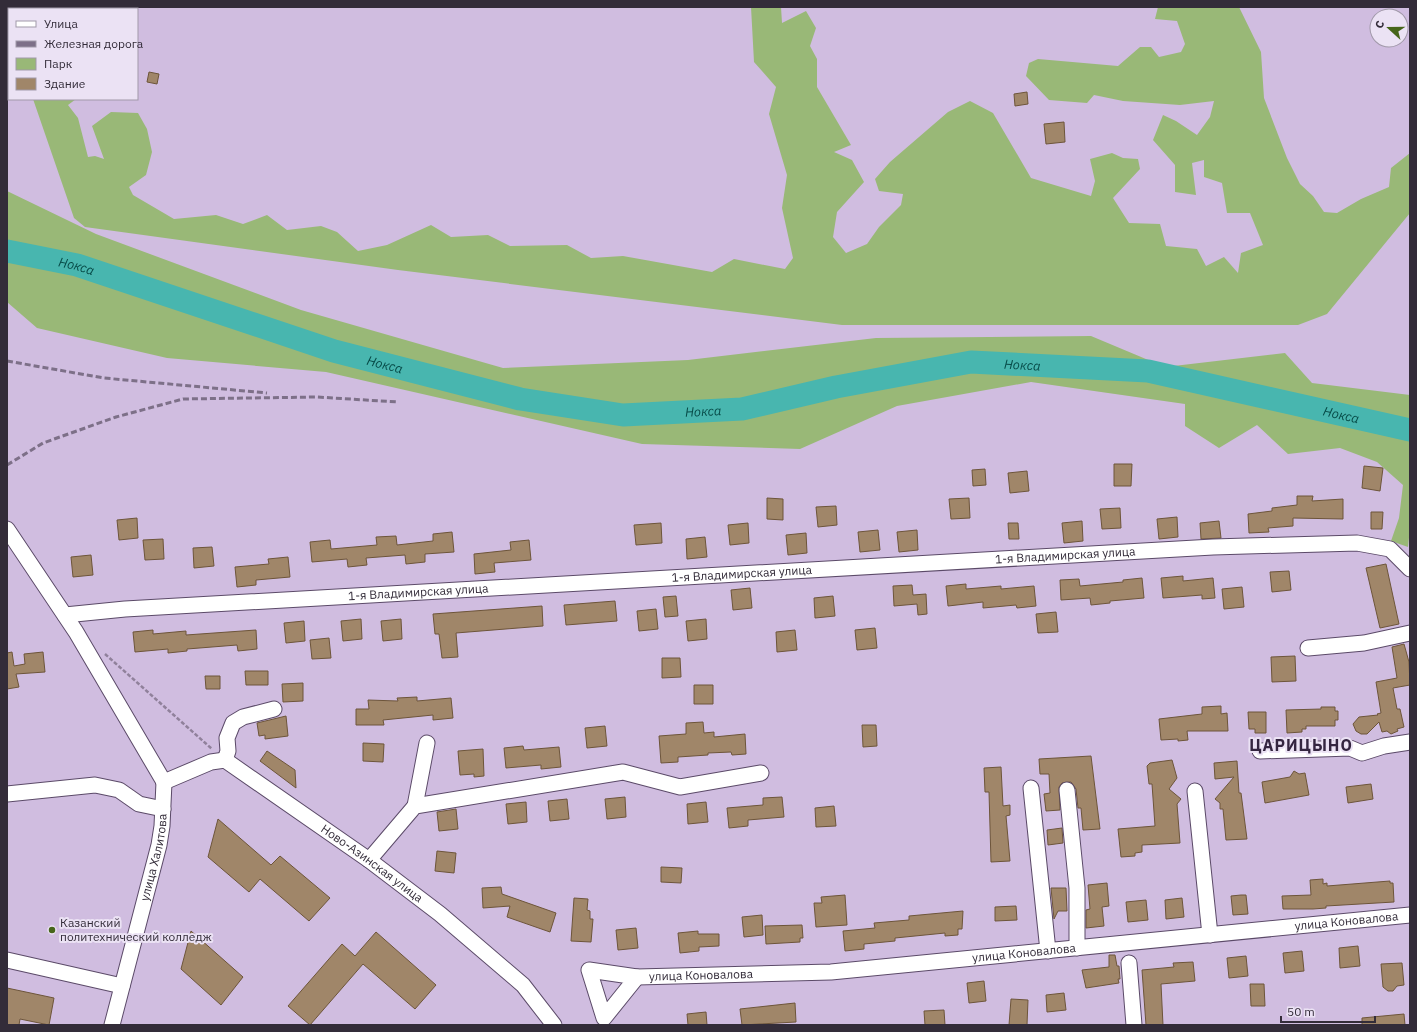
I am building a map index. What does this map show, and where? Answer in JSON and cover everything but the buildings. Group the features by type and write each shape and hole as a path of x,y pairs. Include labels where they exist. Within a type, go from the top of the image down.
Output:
{"street":[{"path":"7,529 65,615 164,782 210,762 225,760 228,751 227,738 233,723 243,717 274,709"},
{"name":"1-я Владимирская улица","path":"65,615 141,608 1213,546 1357,543 1390,549 1410,569"},
{"path":"1308,648 1364,643 1410,633"},
{"path":"1260,751 1350,748 1362,753 1384,746 1410,742"},
{"path":"369,860 415,806 427,743"},
{"name":"Ново-Азинская улица","path":"225,760 369,860 440,914 523,985 554,1025"},
{"path":"415,806 623,772 680,787 761,773"},
{"name":"улица Халитова","path":"112,1025 159,845 164,782"},
{"path":"7,794 95,785 119,790 139,804 163,809"},
{"path":"1031,788 1048,951"},
{"path":"1067,790 1077,888 1077,948"},
{"path":"1195,791 1210,935"},
{"name":"улица Коновалова","path":"638,977 831,972 1410,915"},
{"path":"7,960 122,986"},
{"path":"1129,963 1134,1025"}],"path":[{"path":"102,652 225,760"}],"green space":[{"path":"7,7 40,8 8,8 8,25"},
{"path":"751,7 781,7 782,23 806,11 816,28 810,46 817,59 817,87 851,145 834,152 852,160 864,182 837,212 833,237 846,253 867,244 879,227 901,205 903,194 879,191 875,179 890,162 948,112 970,101 993,113 1031,178 1091,196 1095,181 1090,159 1112,153 1123,158 1138,159 1140,169 1113,198 1129,223 1160,224 1166,246 1197,249 1206,266 1224,257 1238,273 1241,253 1263,245 1250,213 1227,213 1222,183 1204,177 1204,160 1192,163 1196,195 1175,192 1175,165 1153,140 1163,115 1176,121 1197,135 1210,117 1214,101 1180,105 1123,101 1094,95 1087,103 1049,100 1026,76 1029,63 1038,59 1118,66 1140,47 1151,47 1159,57 1181,52 1185,44 1177,21 1155,19 1158,7 1239,7 1261,52 1264,98 1287,158 1300,184 1313,196 1324,212 1337,213 1361,199 1389,187 1391,168 1410,153 1410,213 1327,314 1298,325 842,325 398,270 85,227 74,218 33,100 75,100 68,105 78,118 88,157 95,156 104,159 92,126 111,112 138,113 147,129 152,152 146,175 129,187 133,195 174,219 216,215 243,224 267,215 287,230 321,226 337,232 358,251 387,245 431,225 451,237 488,235 510,246 567,245 591,258 623,256 712,272 734,259 785,269 793,258 782,208 787,175 769,114 776,87 754,62"},
{"path":"7,191 96,234 301,310 503,368 688,360 876,338 1091,336 1165,367 1285,353 1312,383 1410,395 1410,528 1408,547 1391,541 1399,518 1403,485 1377,462 1340,448 1288,454 1257,425 1219,448 1185,426 1185,404 1031,382 897,406 800,449 642,444 326,372 167,358 37,328 7,302"}],"waterway":[{"name":"Нокса","path":"7,251 77,265 334,351 520,399 623,415 742,409 836,387 971,362 1148,371 1410,430"}],"railway":[{"path":"7,361 104,378 267,393"},
{"path":"7,465 43,443 116,417 183,399 317,397 398,402"}],"place":[{"name":"Казанский политехнический колледж","path":"52,930"}],"district":[{"name":"ЦАРИЦЫНО","path":"1301,745"}]}
